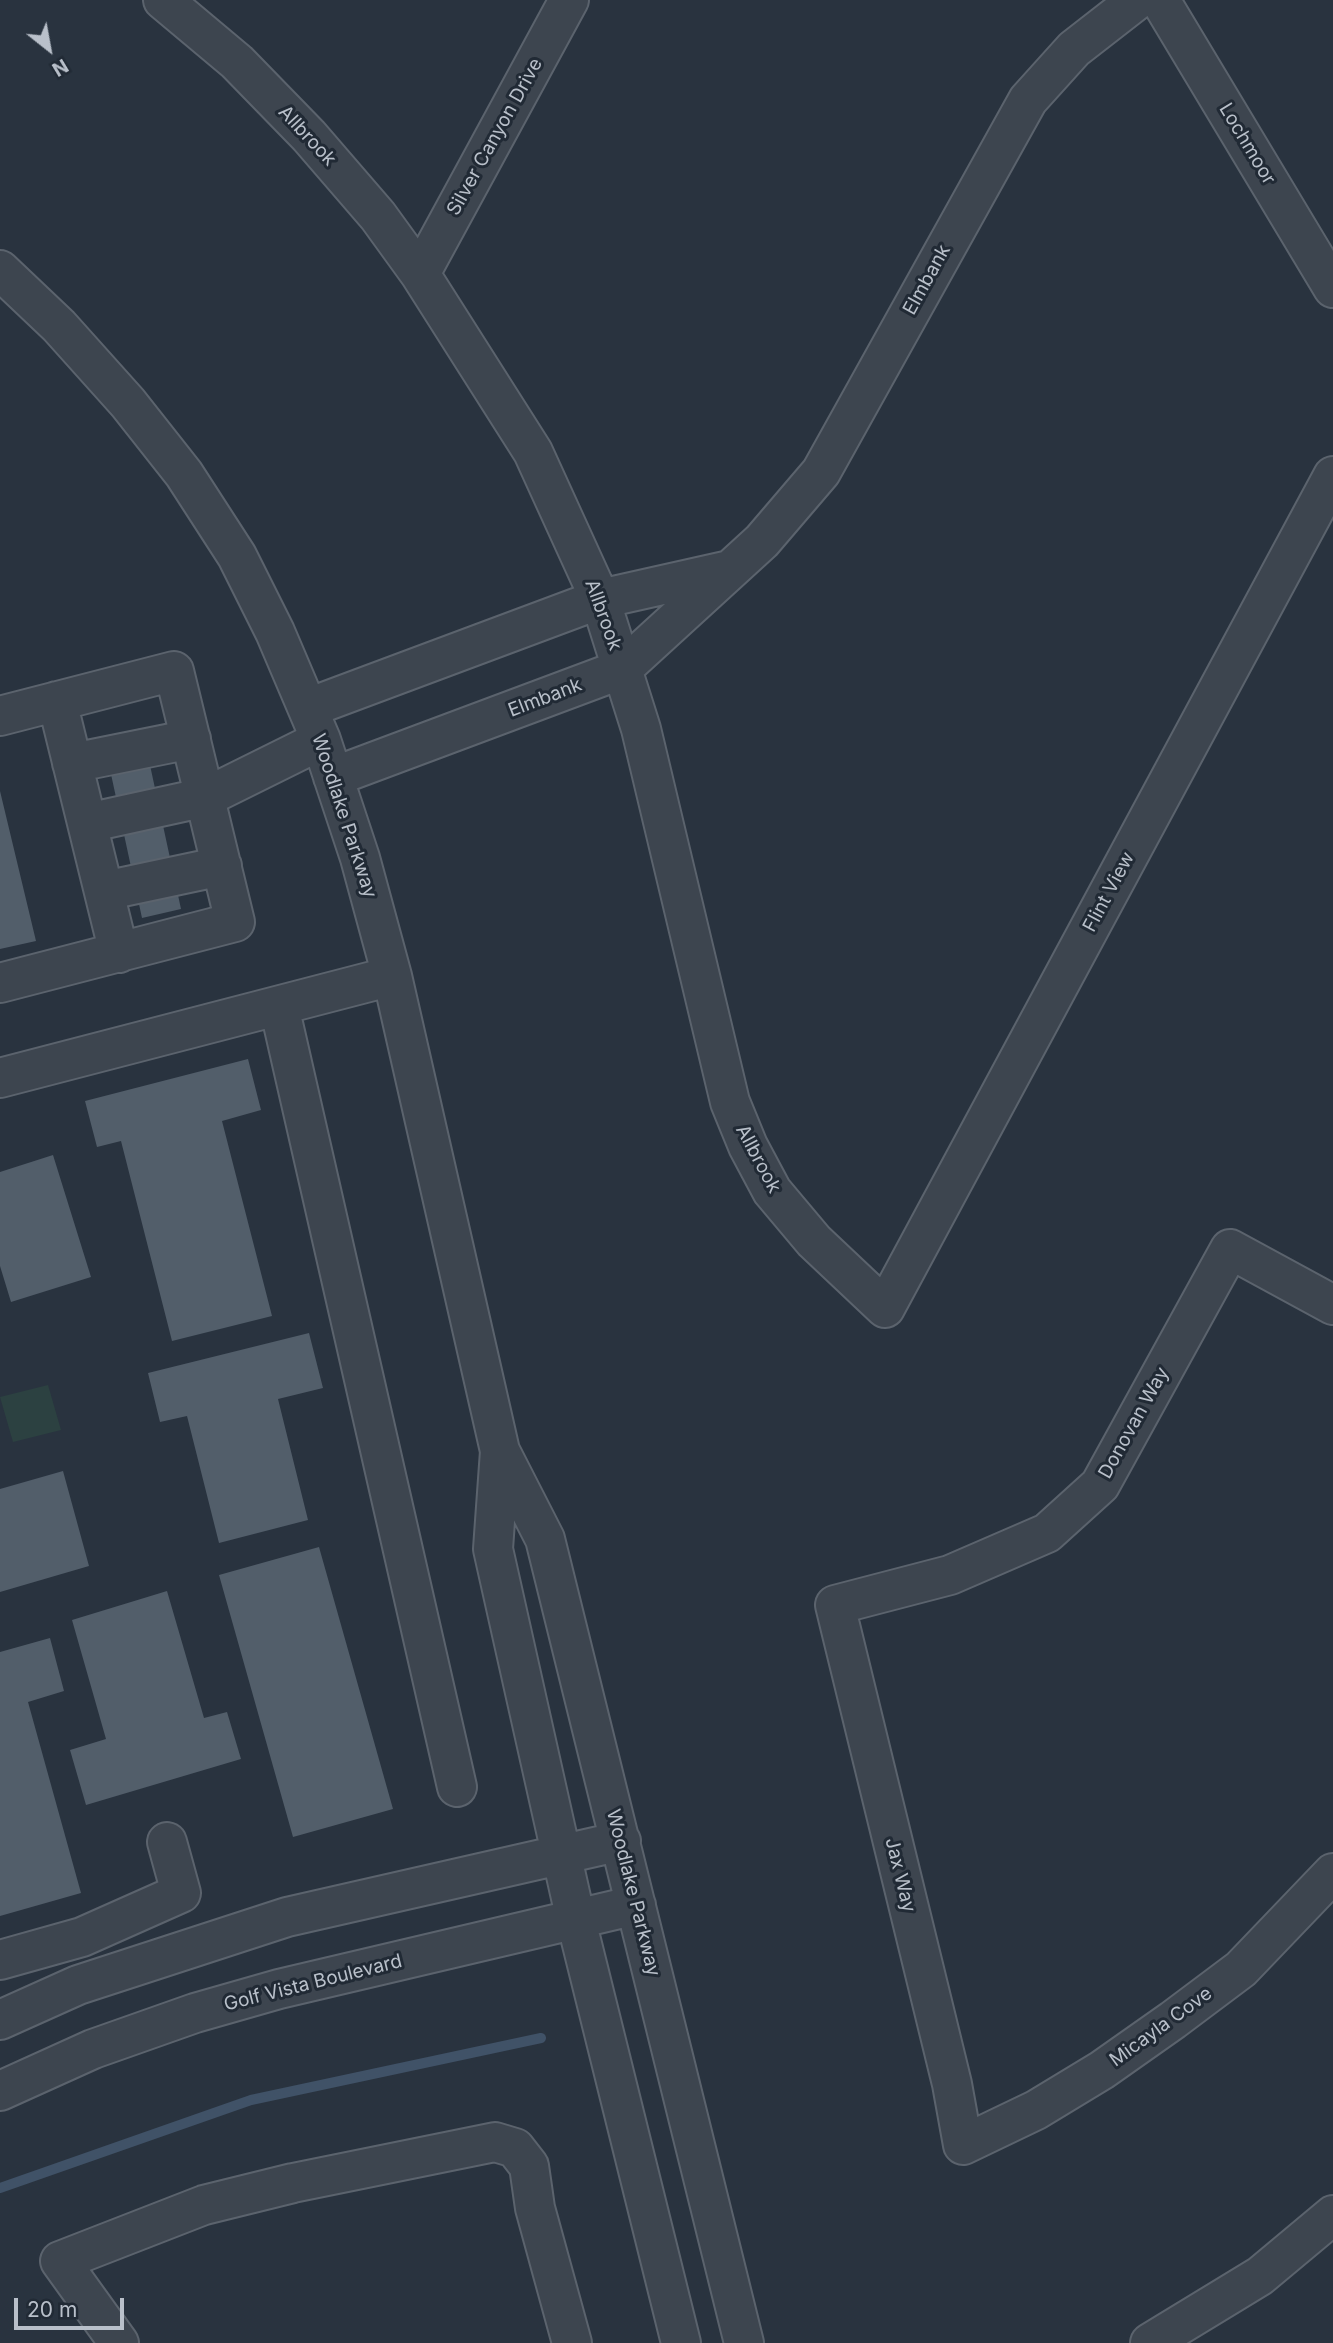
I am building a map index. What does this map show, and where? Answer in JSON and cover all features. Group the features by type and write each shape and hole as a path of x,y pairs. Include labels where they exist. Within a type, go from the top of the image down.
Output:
{"street":[{"name":"Allbrook","path":"163,0 237,62 309,136 378,216 420,274 533,452 600,599 641,729 730,1102 743,1135 772,1191 814,1241 885,1308"},
{"name":"Silver Canyon Drive","path":"420,274 569,0"},
{"name":"Elmbank","path":"334,777 622,669 778,524 821,472 1028,100 1074,49 1137,0"},
{"name":"Lochmoor","path":"1160,0 1333,288"},
{"name":"Woodlake Parkway","path":"0,270 68,335 128,403 184,474 237,556 315,724 360,858 391,976 500,1451 545,1539 744,2343"},
{"name":"Flint View","path":"885,1308 1333,476"},
{"path":"87,823 206,797 315,724 600,599 727,571"},
{"path":"0,716 174,671 235,922 0,983"},
{"path":"57,701 119,953"},
{"path":"72,763 191,739"},
{"path":"104,891 222,866"},
{"path":"0,1078 391,976"},
{"path":"279,1006 457,1787"},
{"name":"Donovan Way","path":"835,1605 950,1575 1047,1533 1100,1485 1230,1249 1333,1305"},
{"name":"Woodlake Parkway","path":"500,1451 493,1549 576,1920 681,2343"},
{"name":"Jax Way","path":"835,1605 952,2084 963,2145"},
{"path":"0,2020 78,1985 287,1917 621,1841"},
{"path":"0,1961 82,1937 181,1893 167,1842"},
{"name":"Micayla Cove","path":"963,2145 1036,2110 1102,2070 1173,2020 1241,1969 1333,1873"},
{"name":"Golf Vista Boulevard","path":"0,2091 93,2049 195,2013 279,1989 636,1905"},
{"path":"119,2343 60,2261 204,2205 293,2183 495,2142 515,2148 529,2166 535,2208 572,2343"},
{"path":"1150,2343 1260,2276 1333,2215"}],"green space":[{"path":"48,1385 61,1430 13,1442 0,1397"}],"building":[{"path":"142,728 181,909 142,918 103,737"},
{"path":"0,791 36,941 0,949"},
{"path":"248,1059 261,1110 222,1121 272,1316 172,1341 121,1141 97,1147 85,1101"},
{"path":"53,1155 91,1277 11,1302 0,1266 0,1172"},
{"path":"309,1333 323,1388 278,1399 308,1520 219,1543 187,1416 160,1422 148,1373"},
{"path":"63,1471 89,1566 0,1592 0,1489"},
{"path":"319,1547 393,1809 293,1837 219,1575"},
{"path":"167,1591 204,1718 227,1712 241,1759 86,1805 70,1750 106,1739 72,1620"},
{"path":"50,1638 64,1691 28,1702 81,1893 0,1916 0,1652"}],"waterway":[{"path":"0,2188 251,2100 541,2038"}]}
